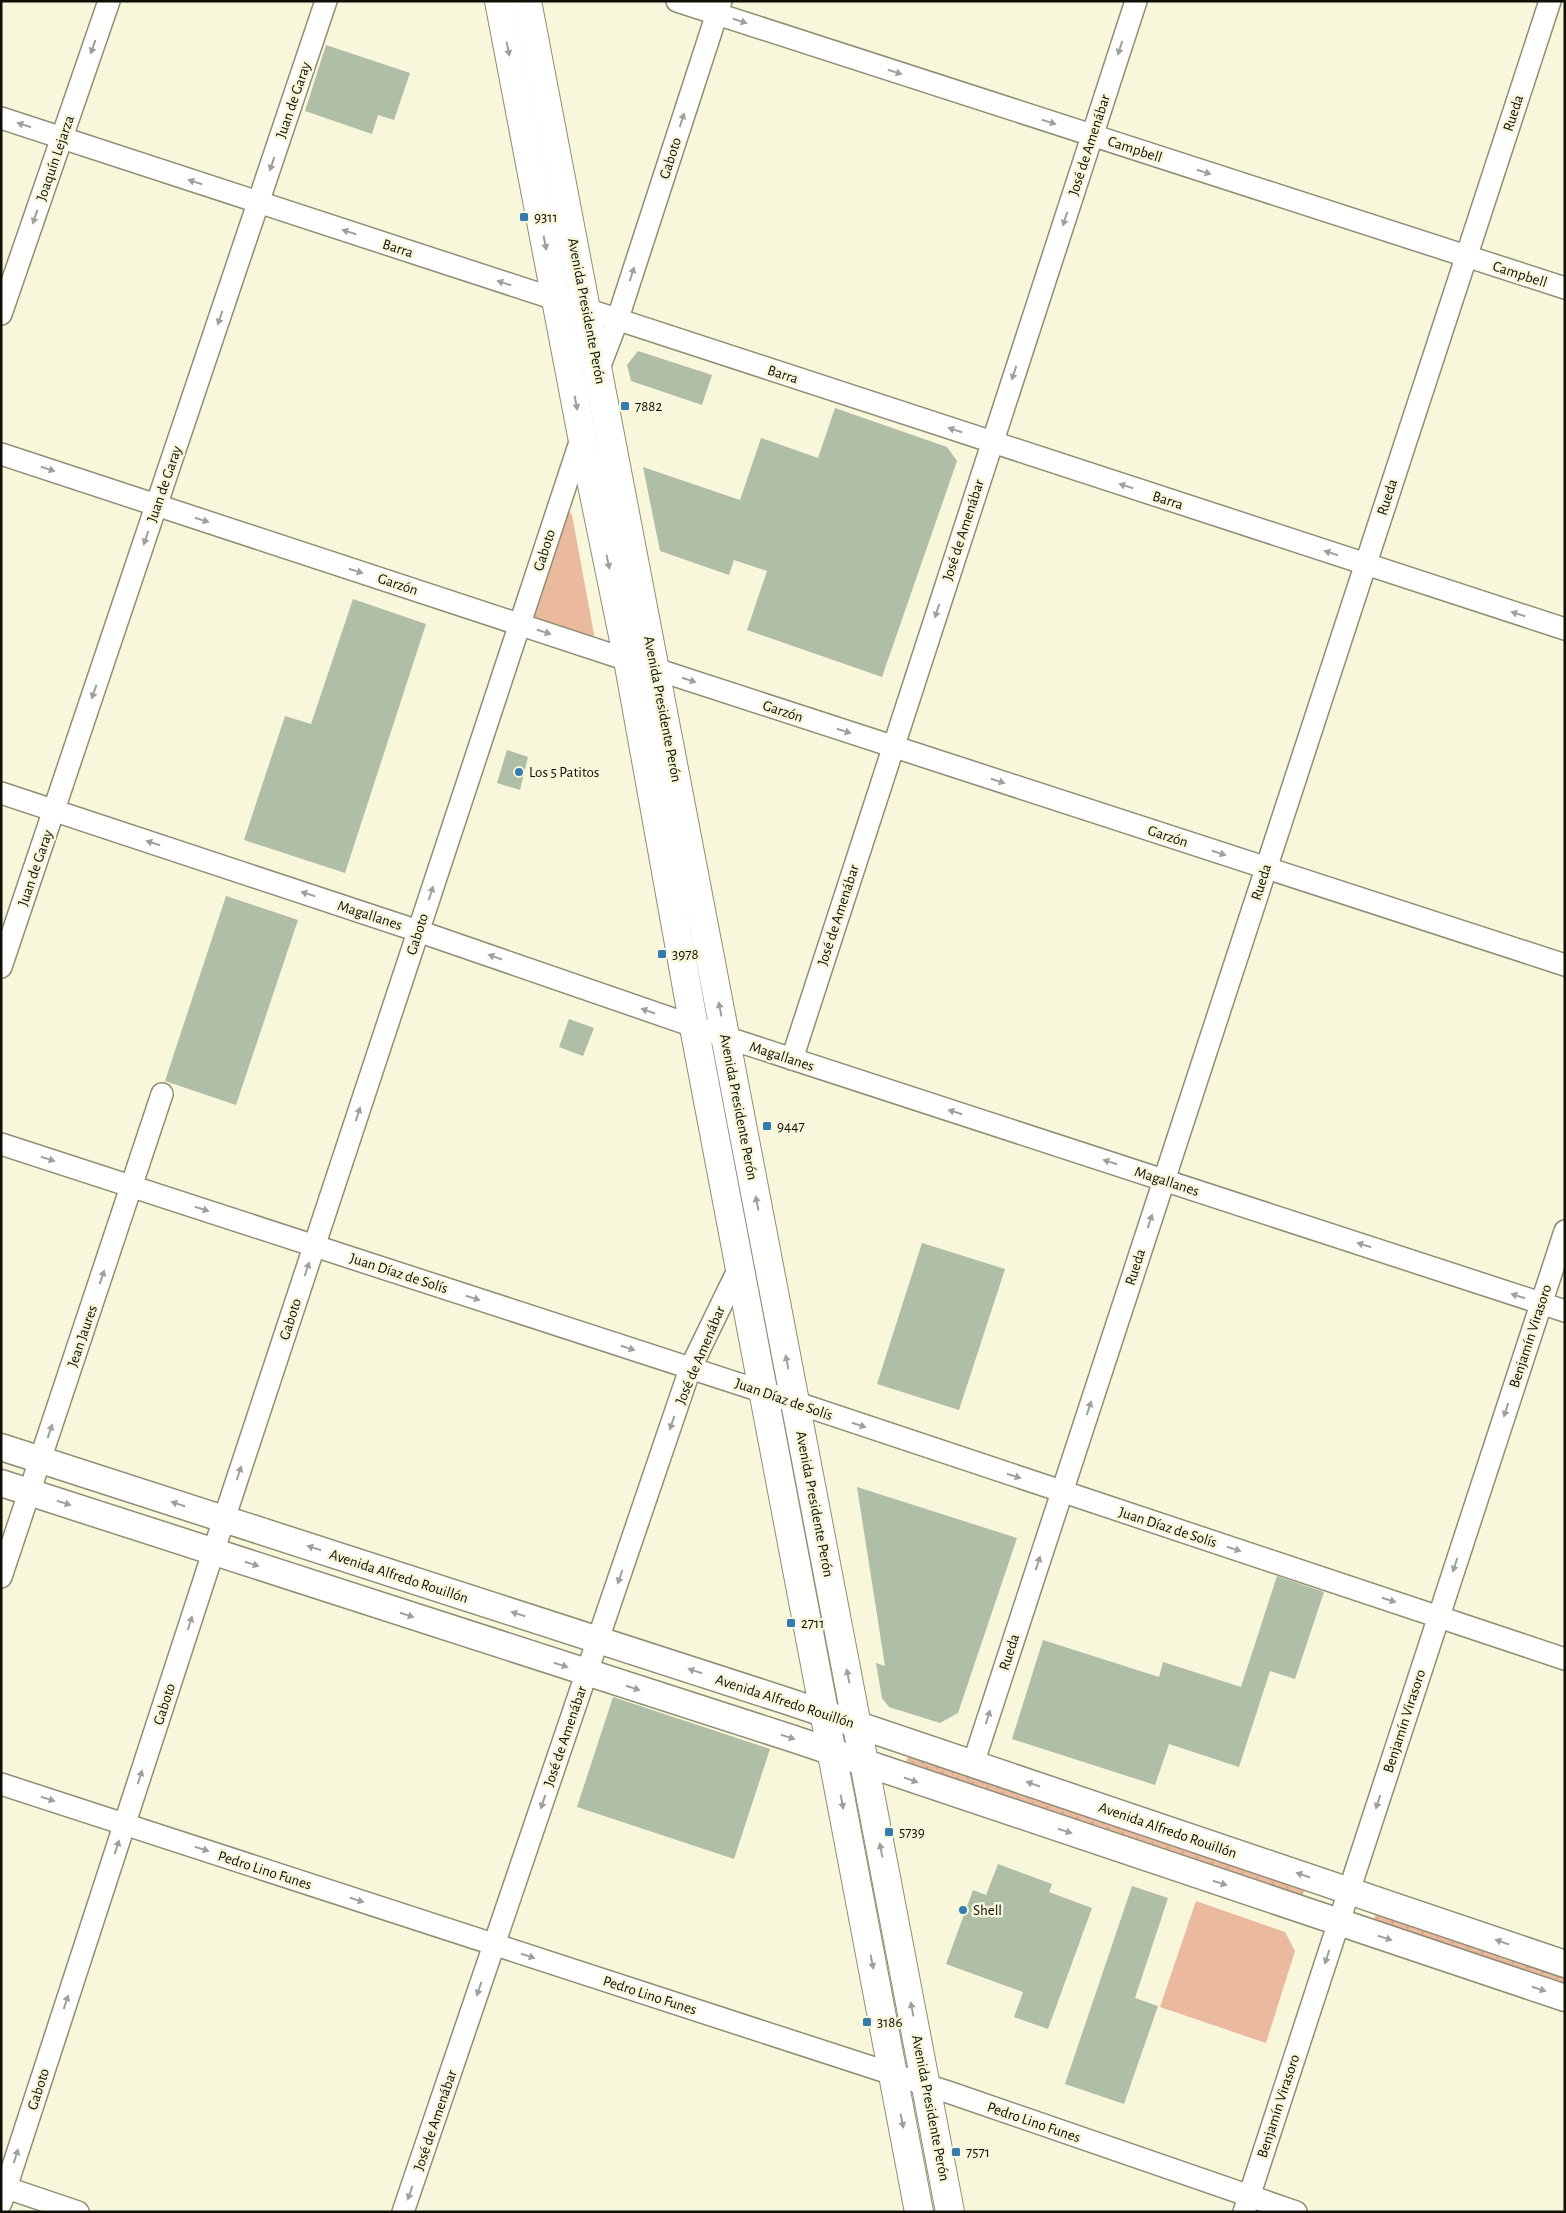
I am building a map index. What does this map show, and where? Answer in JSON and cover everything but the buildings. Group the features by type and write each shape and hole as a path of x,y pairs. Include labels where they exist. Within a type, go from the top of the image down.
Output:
{"main road":[{"name":"Avenida Presidente Perón","path":"499,1 582,436 628,660 694,1027 919,2212"},
{"name":"Avenida Presidente Perón","path":"527,1 950,2212"}],"street":[{"name":"Joaquín Lejarza","path":"1,314 109,1"},
{"name":"Juan de Garay","path":"1,967 326,1"},
{"name":"Campbell","path":"677,1 719,8 1092,135 1565,288"},
{"name":"José de Amenábar","path":"792,1058 1136,1"},
{"name":"Rueda","path":"973,1764 1550,1"},
{"name":"Gaboto","path":"598,371 719,8"},
{"name":"Barra","path":"1,118 616,321 1565,630"},
{"name":"Gaboto","path":"3,2192 582,436"},
{"name":"Garzón","path":"1,454 1565,965"},
{"name":"Magallanes","path":"1,793 418,931 725,1038 792,1058 1565,1311"},
{"name":"Jean Jaures","path":"1,1577 162,1094"},
{"name":"Juan Díaz de Solís","path":"1,1144 764,1392 795,1404 1565,1659"},
{"name":"Benjamín Virasoro","path":"1246,2204 1565,1231"},
{"name":"José de Amenábar","path":"403,2212 690,1369 740,1266"},
{"name":"Avenida Alfredo Rouillón","path":"1,1447 857,1724 1565,1964"},
{"path":"1,1483 833,1754 1565,1998"},
{"name":"Pedro Lino Funes","path":"1,1784 926,2086 1246,2204 1296,2212"},
{"path":"3,2192 78,2212"}],"shaded area":[{"path":"570,512 594,634 593,638 532,618 566,513"},
{"path":"908,1757 1305,1887 1301,1899 904,1768"},
{"path":"1196,1901 1285,1932 1295,1951 1266,2043 1160,2007"},
{"path":"1377,1910 1565,1972 1565,1985 1373,1922"}],"place":[{"name":"9311","path":"524,217"},
{"name":"7882","path":"625,406"},
{"name":"Los 5 Patitos","path":"519,772"},
{"name":"3978","path":"662,954"},
{"name":"9447","path":"767,1126"},
{"name":"2711","path":"791,1623"},
{"name":"5739","path":"889,1832"},
{"name":"Shell","path":"963,1910"},
{"name":"3186","path":"867,2022"},
{"name":"7571","path":"956,2152"}]}
